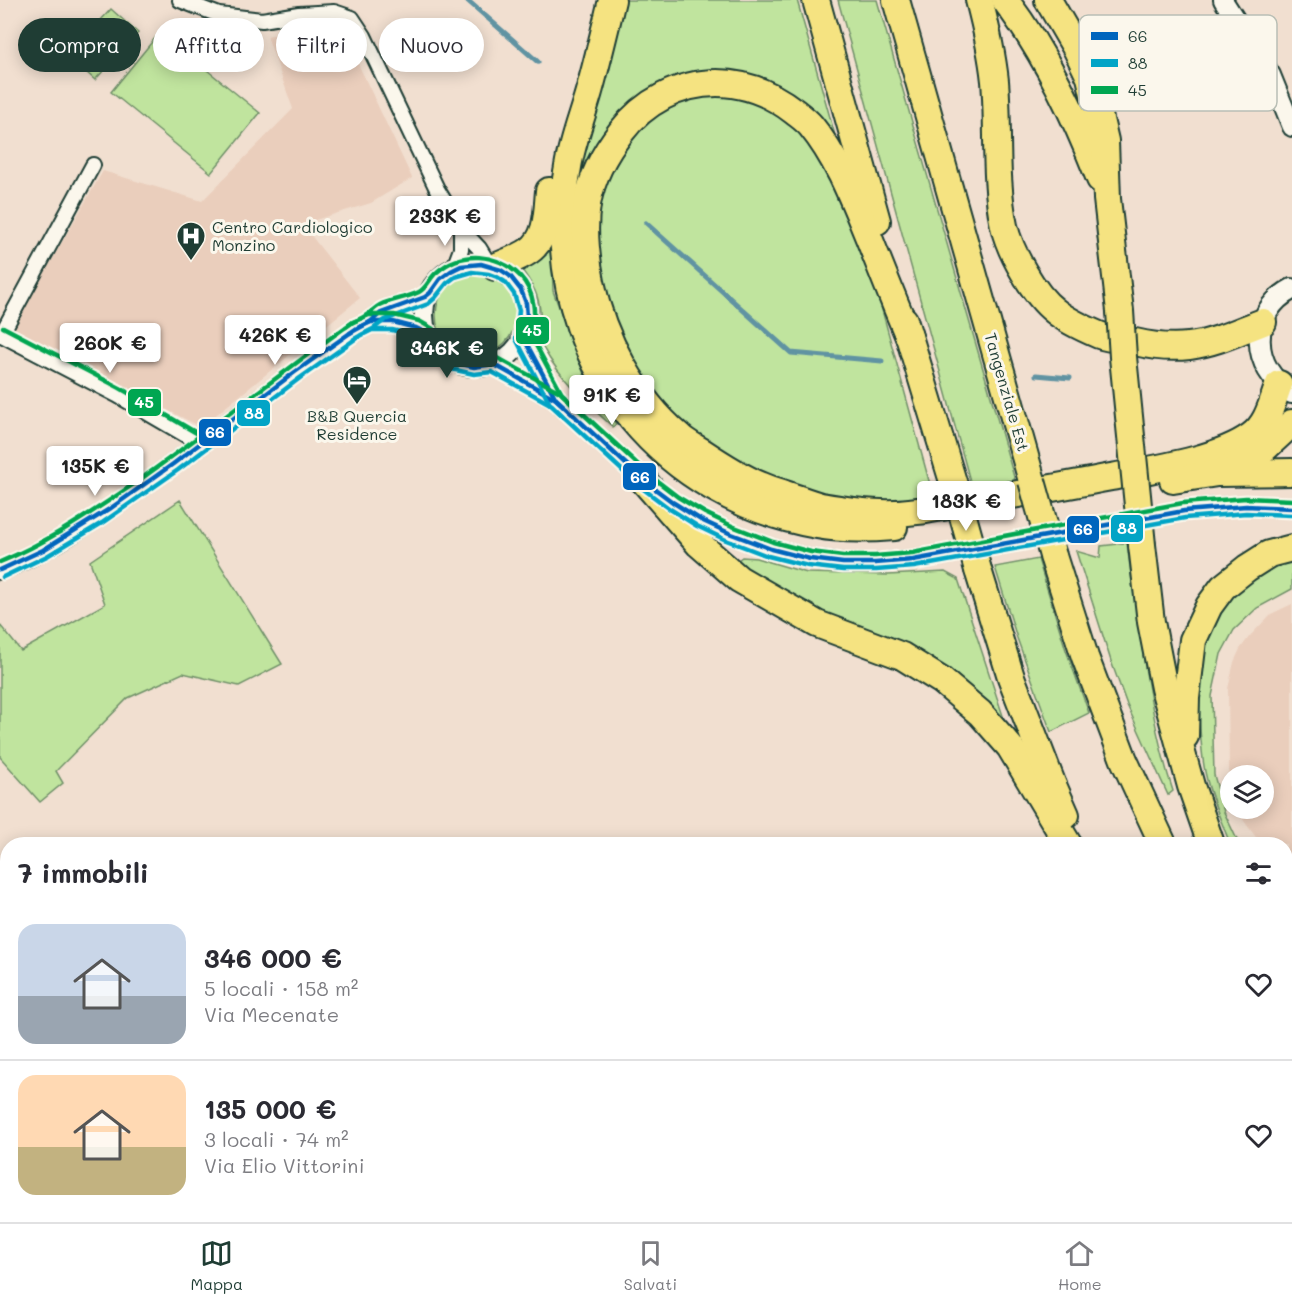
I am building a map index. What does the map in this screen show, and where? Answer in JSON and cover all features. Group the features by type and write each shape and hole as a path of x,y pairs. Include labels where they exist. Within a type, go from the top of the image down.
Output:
{"highway":[{"path":"492,267 528,252 537,245 543,234 551,178 581,54 601,0"},
{"path":"612,0 568,166 563,215 564,258 574,310 599,369 621,407 650,440 686,470 723,494 764,512 818,525 864,529 918,526 1080,495 1217,473 1292,472"},
{"path":"816,0 909,337 1011,677 1052,783 1076,837"},
{"name":"Tangenziale Est","path":"896,0 1053,556 1085,657 1124,760 1160,837"},
{"path":"979,0 989,38 995,81 999,192 1004,228 1016,259 1033,286 1054,310 1101,336 1166,346 1189,346 1222,338 1263,322"},
{"path":"1005,0 1041,52 1071,112 1107,199"},
{"path":"1048,0 1079,54"},
{"path":"909,337 850,190 829,151 809,123 780,101 754,89 730,83 703,83 675,91 649,103 626,125 610,146 596,172 587,201 584,228 586,257 593,294 608,337 627,374 652,408 679,436 759,485 819,505 894,513 926,510 1148,470 1219,452 1252,435 1264,422 1285,388"},
{"path":"1098,111 1105,141 1107,199 1151,622 1164,688 1209,837"},
{"path":"1217,473 1245,461 1265,448 1292,423"},
{"path":"642,480 699,544 739,579 817,624 902,656 942,681 980,713 1010,747 1064,837"},
{"path":"1183,757 1186,698 1193,640 1209,606 1223,587 1247,568 1269,554 1292,548"}],"main road":[{"path":"1285,388 1270,375 1262,358 1259,340 1263,322 1272,304 1292,289"}],"street":[{"path":"180,0 219,15 262,20 299,14 334,12 352,18 364,36 437,189 461,229 479,248 492,267"},
{"path":"1223,0 1233,15"},
{"path":"1277,90 1292,127"},
{"path":"93,165 1,335 117,395 201,444"},
{"path":"453,270 461,249 461,229"},
{"path":"478,264 492,267 506,273 514,280 525,297 528,317 523,337 506,358 493,364 474,367 454,362 438,350 428,334 424,314 429,295 440,278 453,270 478,264"},
{"path":"0,570 36,554 73,533 135,493 344,336 370,322 379,314 414,303 429,295"},
{"path":"370,322 393,322 428,334"},
{"path":"523,337 556,399"},
{"path":"493,364 556,399 642,480 701,520 771,549 810,559 843,563 913,560 1191,510 1238,506 1292,508"}],"shaded area":[{"name":"Centro Cardiologico Monzino","path":"276,34 276,61 267,36"},
{"name":"Centro Cardiologico Monzino","path":"280,72 362,72 412,178 371,203 302,224 360,298 201,427 11,331 103,171 202,201 293,109"},
{"path":"1292,604 1292,837 1256,837 1243,819 1274,819 1274,765 1229,765 1228,689 1234,662 1249,637 1271,614"}],"green space":[{"path":"621,0 797,0 838,146 835,148 808,114 789,98 761,84 733,77 706,77 679,82 654,94 632,110 612,132 596,158 582,196 579,231 582,266 591,301 619,367 639,399 662,428 690,453 721,473 769,497 799,508 834,514 893,518 848,521 800,514 773,506 720,480 672,446 651,426 614,379 600,353 579,285 574,252 573,203 580,156"},
{"path":"838,0 877,0 1016,484 973,492"},
{"path":"111,9 121,18 103,18"},
{"path":"153,41 153,72 209,72 260,113 211,173 111,92 127,72 141,72 141,55"},
{"path":"86,72 102,72 95,80"},
{"path":"741,93 803,129 860,230 934,499 909,505 802,493 718,455 652,395 620,340 594,251 603,172 641,121 692,96"},
{"path":"551,231 553,291 584,374 616,424 613,427 575,390 543,348 540,349 538,298 532,284 518,265"},
{"path":"468,275 484,275 505,286 516,307 516,323 505,344 484,355 468,355 454,349 442,337 436,323 436,307 442,293 454,281"},
{"path":"180,500 282,664 239,686 183,673 128,698 56,771 63,783 40,802 0,757 0,625 21,651 105,604 90,561"},
{"path":"1127,543 1151,703 1173,791 1168,795 1127,705 1076,551 1100,558 1101,546"},
{"path":"742,557 756,558 807,573 888,575 945,572 958,579 1004,719 982,701 734,563"},
{"path":"1292,557 1292,589 1257,608 1234,630 1221,654 1212,696 1214,775 1220,797 1220,817 1203,762 1199,719 1199,678 1207,639 1215,621 1226,603 1252,578"},
{"path":"1038,559 1066,650 1089,713 1051,732 1017,638 995,567"},
{"path":"1221,819 1227,819 1236,837 1227,837"}],"waterway":[{"path":"467,0 538,62"},
{"path":"646,223 791,353 882,361"},
{"path":"1036,375 1070,378"}],"transit line":[{"name":"45","path":"0,562 48,539 122,492 353,322 380,305 419,292 435,274 447,265 457,260 479,257 511,268 525,282 532,296 534,312 531,336 562,394 648,474 678,497 732,526 773,542 811,552 843,556 875,556 912,553 1183,503 1246,498 1292,500"},
{"name":"66","path":"0,570 43,550 111,508 357,328 369,323 381,313 425,297 440,279 451,271 461,266 481,264 501,270 510,276 521,290 526,303 527,317 523,337 556,399 643,480 674,503 701,520 771,549 810,559 843,563 875,563 913,560 1184,511 1246,506 1292,508"},
{"name":"88","path":"3,577 47,556 102,523 361,335 385,320 428,304 455,277 472,272 497,277 505,282 514,294 519,310 516,339 550,404 638,485 670,509 726,540 768,556 808,566 843,570 876,570 914,567 1185,518 1246,513 1291,515"},
{"name":"45","path":"346,327 369,315 394,315 419,321 433,329 438,339 457,355 474,359 496,357 560,392 572,403"},
{"name":"66","path":"350,333 370,322 393,322 416,328 428,334 438,350 454,362 474,367 493,364 556,399 567,409"},
{"name":"45","path":"3,327 120,388 205,438"},
{"name":"88","path":"354,339 372,330 392,330 413,335 422,340 433,355 451,369 474,374 492,372 552,405 562,415"}],"place":[{"name":"Centro Cardiologico Monzino","path":"191,262"},
{"name":"B&B Quercia Residence","path":"357,406"}]}
